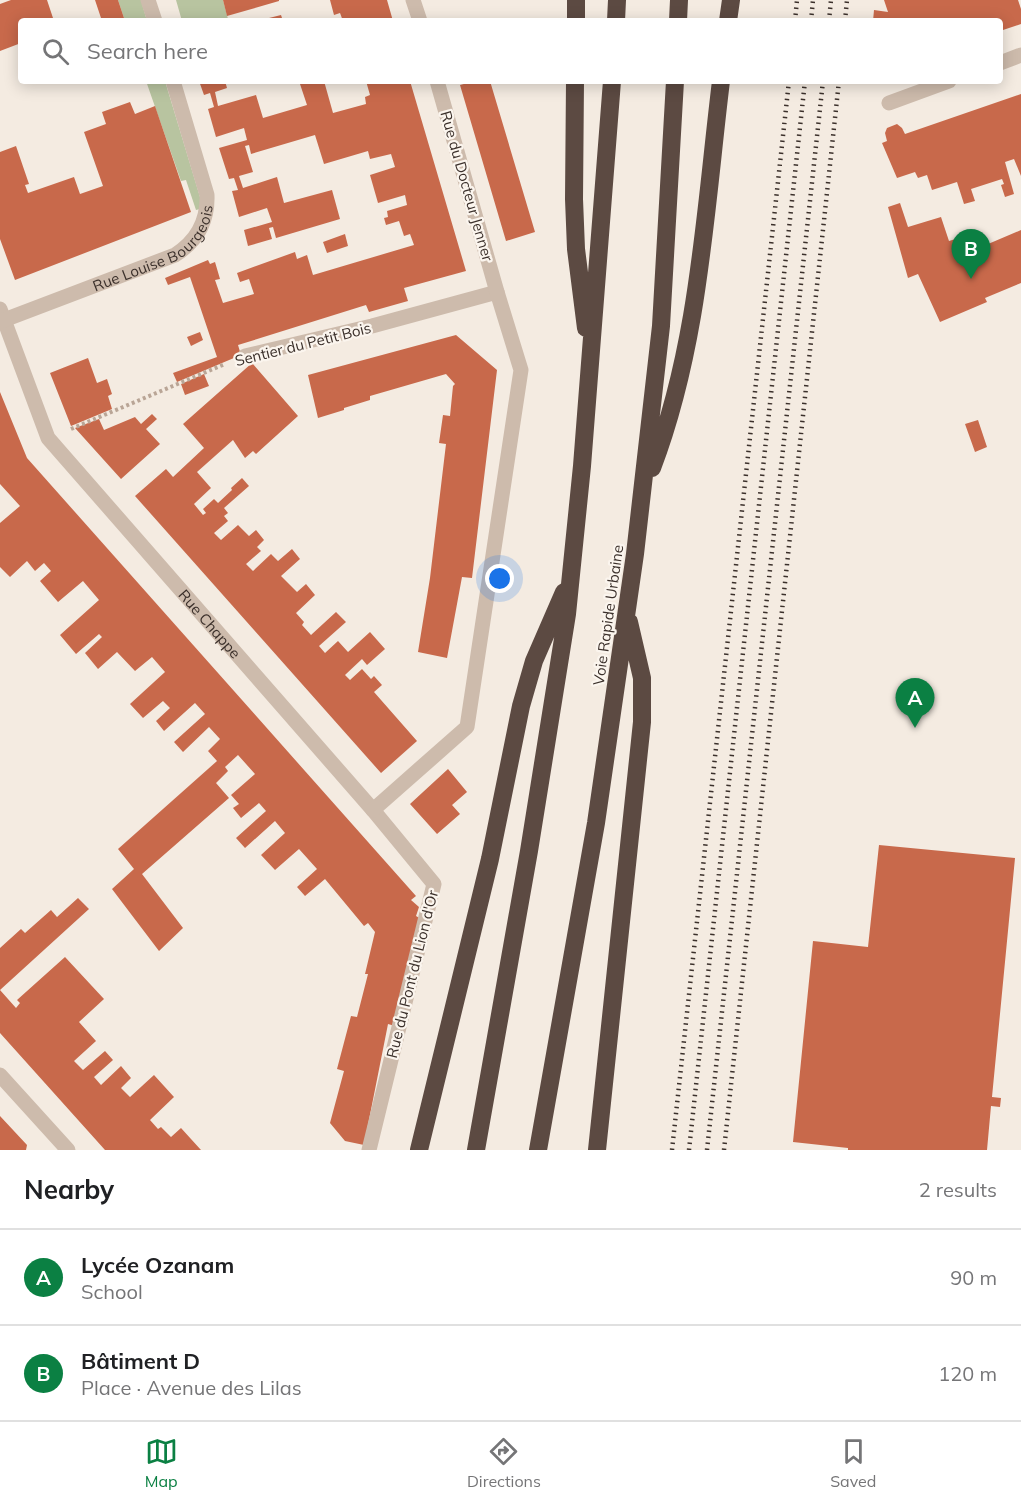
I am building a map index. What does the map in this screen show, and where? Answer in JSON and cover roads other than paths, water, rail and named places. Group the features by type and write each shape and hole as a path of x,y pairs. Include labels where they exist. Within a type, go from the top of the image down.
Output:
{"highway":[{"path":"576,0 576,18"},
{"path":"616,18 617,0"},
{"path":"678,18 679,0"},
{"path":"728,18 731,0"},
{"path":"575,84 576,239 591,365"},
{"path":"476,1150 554,698 572,574 591,365 612,84"},
{"name":"Voie Rapide Urbaine","path":"538,1150 596,823 627,615 661,326 675,84"},
{"path":"642,492 664,435 685,358 721,84"},
{"path":"419,1150 490,859 521,706 534,661 572,574"},
{"path":"597,1150 642,722 642,678 627,615"}],"street":[{"path":"148,0 154,18"},
{"path":"413,0 419,18"},
{"path":"1003,62 1021,55"},
{"name":"Rue Louise Bourgeois","path":"2,314 175,255 189,246 199,233 208,207 207,195 174,84"},
{"name":"Rue du Docteur Jenner","path":"438,84 497,292"},
{"path":"889,103 942,84"},
{"path":"373,810 467,727 521,370 497,292"},
{"name":"Sentier du Petit Bois","path":"245,356 372,326 497,292"},
{"name":"Rue Chappe","path":"2,314 48,438 373,810"},
{"name":"Rue du Pont du Lion d'Or","path":"369,1150 434,884 373,810"},
{"path":"0,1075 68,1150"}],"railway":[{"path":"795,18 797,0"},
{"path":"811,18 813,0"},
{"path":"829,18 831,0"},
{"path":"845,18 847,0"},
{"path":"672,1150 789,84"},
{"path":"689,1150 805,84"},
{"path":"707,1150 823,84"},
{"path":"724,1150 839,84"}],"place":[{"name":"Bâtiment D","path":"971,279"},
{"name":"Lycée Ozanam","path":"915,728"}]}
